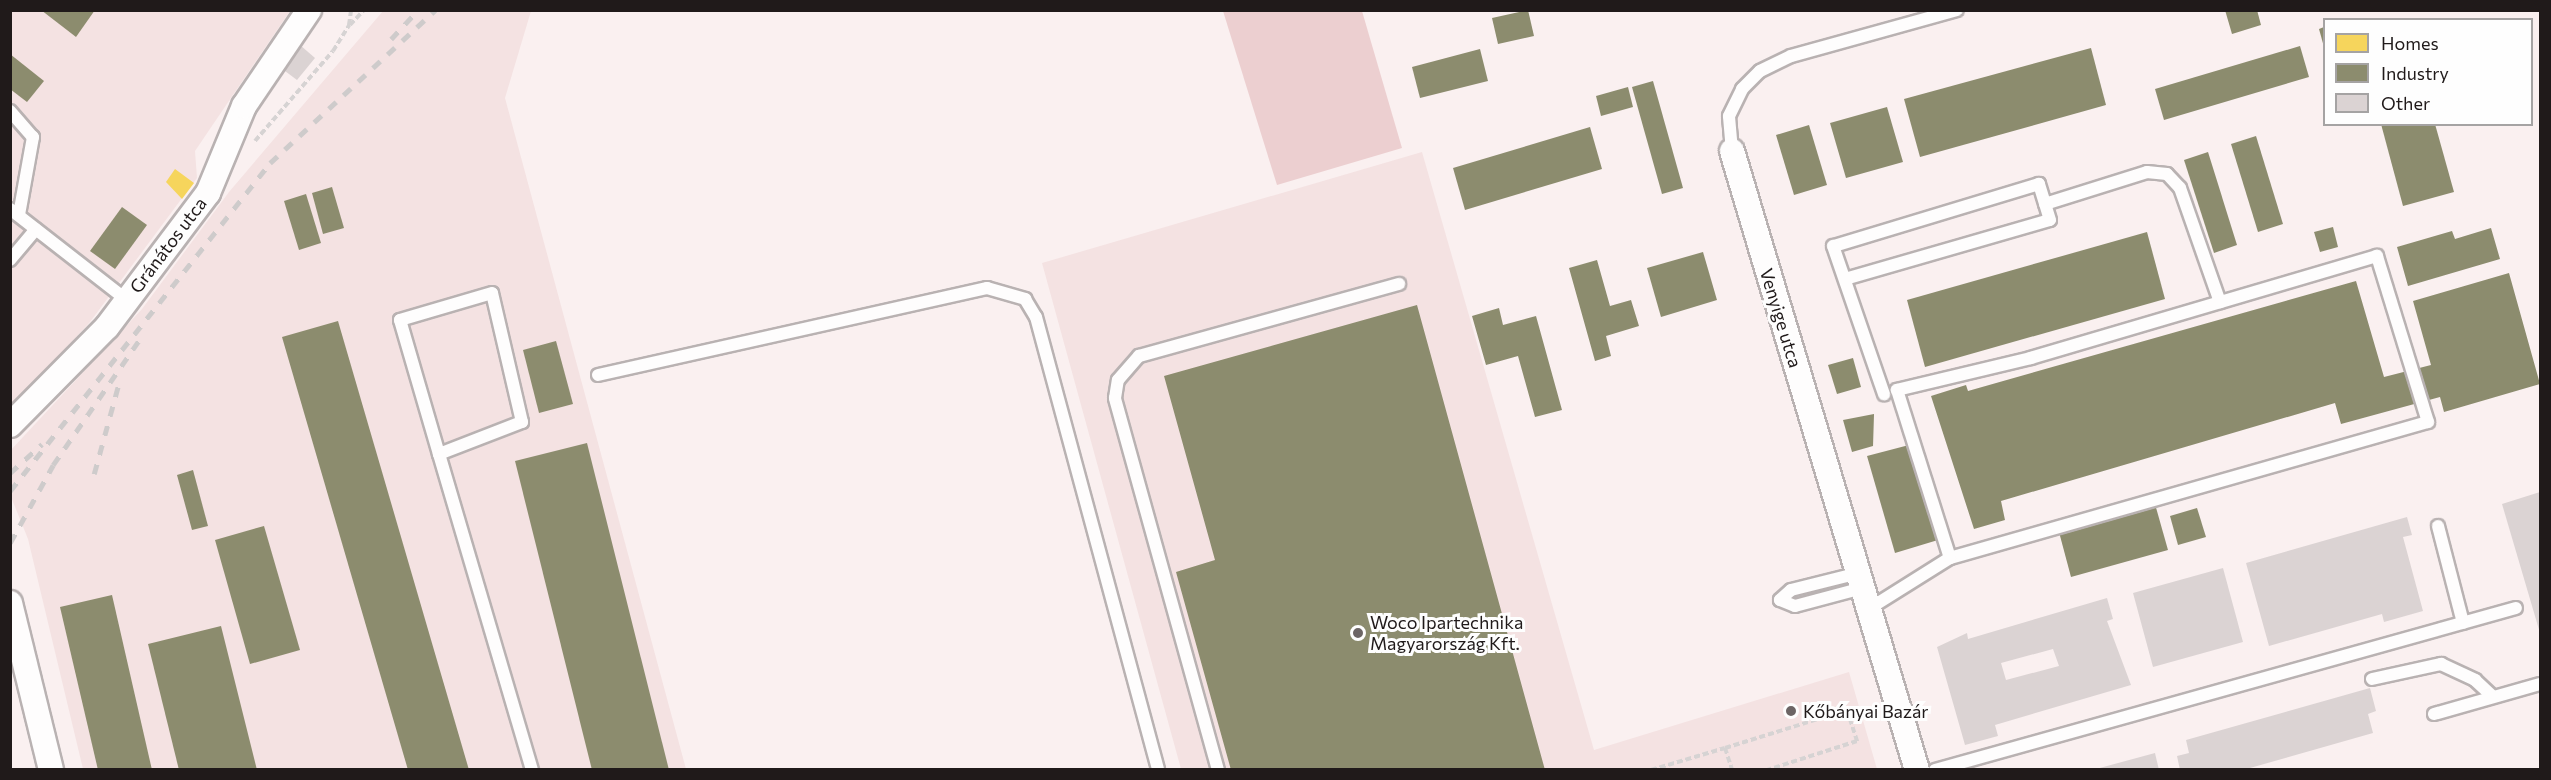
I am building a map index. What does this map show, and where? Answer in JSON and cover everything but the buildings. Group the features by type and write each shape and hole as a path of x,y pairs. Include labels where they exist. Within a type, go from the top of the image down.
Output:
{"street":[{"name":"Gránátos utca","path":"10,425 127,300 208,193 244,106 309,10"},
{"name":"Venyige utca","path":"1732,151 1860,591 1917,770"},
{"path":"10,603 51,770"}],"lane":[{"name":"Venyige utca","path":"1732,151 1732,107 1760,71 1791,56 1957,10"},
{"path":"10,111 33,137 15,212 127,300"},
{"path":"2045,204 2146,172 2167,174 2180,188 2220,302"},
{"path":"1845,279 2050,220 2039,184 1833,246 1884,394"},
{"path":"10,260 36,229"},
{"path":"1860,591 1791,590 1780,600 1795,606 1860,591 1950,558 2428,422 2377,256 2220,302 1897,390 1950,558"},
{"path":"1218,770 1115,398 1118,380 1139,356 1399,284"},
{"path":"598,375 987,288 1025,300 1036,317 1158,770"},
{"path":"438,454 522,422 492,293 400,320 438,454 532,770"},
{"path":"2439,526 2463,623"},
{"path":"1935,770 2516,608"},
{"path":"2372,679 2441,664 2475,680 2492,696"},
{"path":"2434,714 2541,684"}],"path":[{"path":"349,25 351,10"},
{"path":"247,150 349,25 364,10"},
{"path":"1651,770 1847,711 1857,741 1767,770"},
{"path":"1725,748 1732,770"}],"shaded area":[{"path":"11,11 290,11 195,151 197,178 90,322 11,407"},
{"path":"383,11 531,11 505,98 686,769 83,769 28,539 11,497 10,451 142,309 229,192"},
{"path":"1223,11 1362,11 1402,148 1277,185"},
{"path":"1422,152 1594,750 1849,672 1877,769 1181,769 1042,263"}],"railway":[{"path":"391,39 418,10"},
{"path":"10,491 270,163 435,10"},
{"path":"10,543 53,465 140,339"},
{"path":"94,474 118,386"},
{"path":"10,473 42,444"}],"place":[{"name":"Woco Ipartechnika Magyarország Kft.","path":"1358,633"},
{"name":"Kőbányai Bazár","path":"1791,711"}]}
